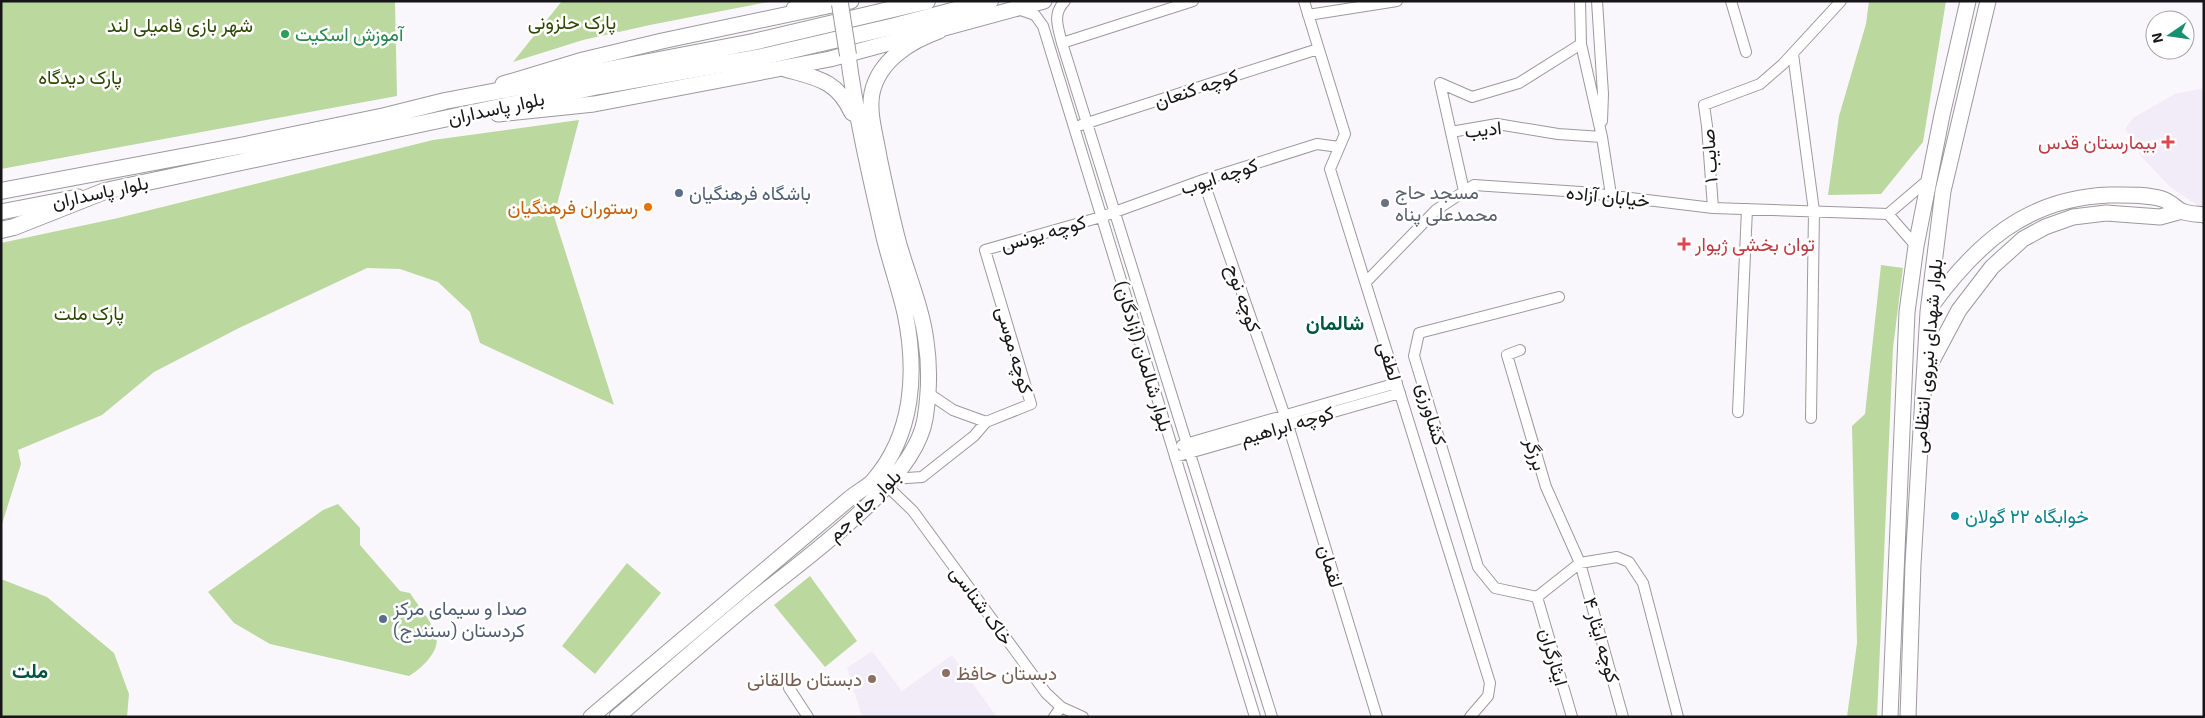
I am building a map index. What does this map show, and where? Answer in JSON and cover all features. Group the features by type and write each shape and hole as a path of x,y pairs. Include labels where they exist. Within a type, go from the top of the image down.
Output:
{"main road":[{"name":"بلوار پاسداران","path":"1,190 245,145 386,116 445,101 753,42 928,1"},
{"name":"بلوار پاسداران","path":"1,212 598,86 766,56 895,26 990,1"},
{"path":"449,118 594,104 848,55 1044,1"},
{"name":"بلوار شهدای نیروی انتظامی","path":"1890,717 1907,312 1916,246 1929,179 1968,1"},
{"name":"بلوار شهدای نیروی انتظامی","path":"1908,717 1912,564 1928,312 1943,191 1988,1"},
{"path":"445,101 584,60 662,41 846,3 848,55"},
{"name":"بلوار جام جم","path":"591,717 849,499 872,482 897,445 905,424 910,398 911,310 872,117 872,93 883,70 898,52 920,38 940,30"},
{"name":"بلوار جام جم","path":"617,717 751,602 809,557 889,482 905,464 917,443 924,422 928,393 926,340 911,310 887,250 860,132 848,55"},
{"path":"781,68 820,79 838,89 847,102 860,132"},
{"path":"1,230 14,227 105,191"},
{"path":"1928,312 1938,297 1978,252 1996,235 2041,208 2092,196 2133,195 2164,199 2182,211 2204,215"},
{"path":"1923,378 1957,313 1992,267 2023,239 2045,227 2074,217 2106,213 2160,217 2182,211"},
{"path":"1938,297 1941,308 1945,312 1957,313"},
{"path":"1891,700 1908,699"}],"street":[{"path":"766,20 810,1"},
{"name":"بلوار شالمان (آزادگان)","path":"1065,1 1060,7 1056,20 1062,43 1272,717"},
{"path":"1062,43 1192,1"},
{"name":"لطفی","path":"1304,1 1345,134 1330,168 1490,683 1488,696 1470,717"},
{"path":"1308,16 1397,1"},
{"path":"1580,1 1581,44 1602,137 1611,195"},
{"path":"1598,1 1603,94 1602,137"},
{"path":"1732,1 1746,52"},
{"path":"1811,418 1814,212 1793,54 1841,1"},
{"name":"بلوار شالمان (آزادگان)","path":"1017,9 1035,15 1043,26 1255,717"},
{"name":"ادیب","path":"1581,44 1519,83 1472,97 1440,83 1451,132 1496,124 1558,134 1602,137"},
{"name":"کوچه کنعان","path":"1074,127 1318,49"},
{"name":"صایب ۱","path":"1713,208 1708,126 1704,105 1760,84 1793,54"},
{"path":"1451,132 1464,191"},
{"name":"کوچه ایوب","path":"1101,217 1203,180 1317,144 1339,147"},
{"path":"1916,246 1888,214 1929,179"},
{"name":"کوچه نوح","path":"1203,180 1286,420"},
{"name":"خیابان آزاده","path":"1366,282 1436,210 1474,185 1611,195 1713,208 1888,214"},
{"path":"1738,412 1747,209"},
{"name":"کوچه یونس","path":"986,250 1101,217"},
{"name":"کوچه موسی","path":"986,250 1031,404 986,422"},
{"name":"کشاورزی","path":"1537,597 1495,588 1478,567 1414,356 1419,333 1559,297"},
{"name":"برزگر","path":"1520,350 1507,355 1546,487 1580,563"},
{"name":"کوچه ابراهیم","path":"1174,452 1398,388"},
{"path":"889,482 922,476 974,436 986,422 953,410 928,393"},
{"name":"لقمان","path":"1286,420 1377,717"},
{"name":"خاک شناسی","path":"889,482 913,511 1046,693 1061,707 1083,717"},
{"path":"1537,597 1580,563 1616,557 1630,562 1643,583 1678,717"},
{"name":"کوچه ایثار ۴","path":"1580,563 1623,717"},
{"path":"1220,600 1234,596"},
{"name":"ایثارگران","path":"1537,597 1572,717"},
{"path":"789,688 808,717"},
{"path":"1054,717 1061,707"}],"shaded area":[{"name":"بیمارستان قدس","path":"2204,88 2204,210 2170,187 2140,155 2125,129 2133,118 2175,94"},
{"path":"872,651 902,691 952,655 997,717 862,717 847,668"}],"green space":[{"name":"پارک دیدگاه","path":"1,1 395,1 397,96 1,169"},
{"name":"پارک حلزونی","path":"562,1 773,1 583,40 513,62"},
{"path":"1869,1 1946,1 1923,142 1881,194 1828,195 1839,116 1866,24"},
{"name":"پارک ملت","path":"579,120 554,216 614,405 480,343 470,312 438,282 400,269 367,268 239,328 154,372 102,415 18,450 21,464 1,527 1,243 118,218 433,140"},
{"path":"1881,265 1903,268 1893,348 1877,717 1847,717 1857,643 1852,426 1865,414"},
{"path":"338,504 360,528 360,545 400,591 410,593 434,630 437,641 433,653 419,669 409,676 270,644 234,623 208,592 323,510"},
{"path":"627,563 661,593 595,674 562,646"},
{"path":"810,576 857,641 825,667 774,605"},
{"path":"1,579 47,597 114,653 129,694 127,717 1,717"}],"place":[{"name":"آموزش اسکیت","path":"285,34"},
{"name":"بیمارستان قدس","path":"2168,142"},
{"name":"باشگاه فرهنگیان","path":"679,193"},
{"name":"مسجد حاج محمدعلی پناه","path":"1385,203"},
{"name":"رستوران فرهنگیان","path":"648,207"},
{"name":"توان بخشی ژیوار","path":"1684,244"},
{"name":"خوابگاه ۲۲ گولان","path":"1955,516"},
{"name":"صدا و سیمای مرکز کردستان (سنندج)","path":"383,619"},
{"name":"دبستان حافظ","path":"946,673"},
{"name":"دبستان طالقانی","path":"872,679"}],"district":[{"name":"شالمان","path":"1335,323"},
{"name":"ملت","path":"30,671"}],"park label":[{"name":"شهر بازی فامیلی لند","path":"180,25"}]}
